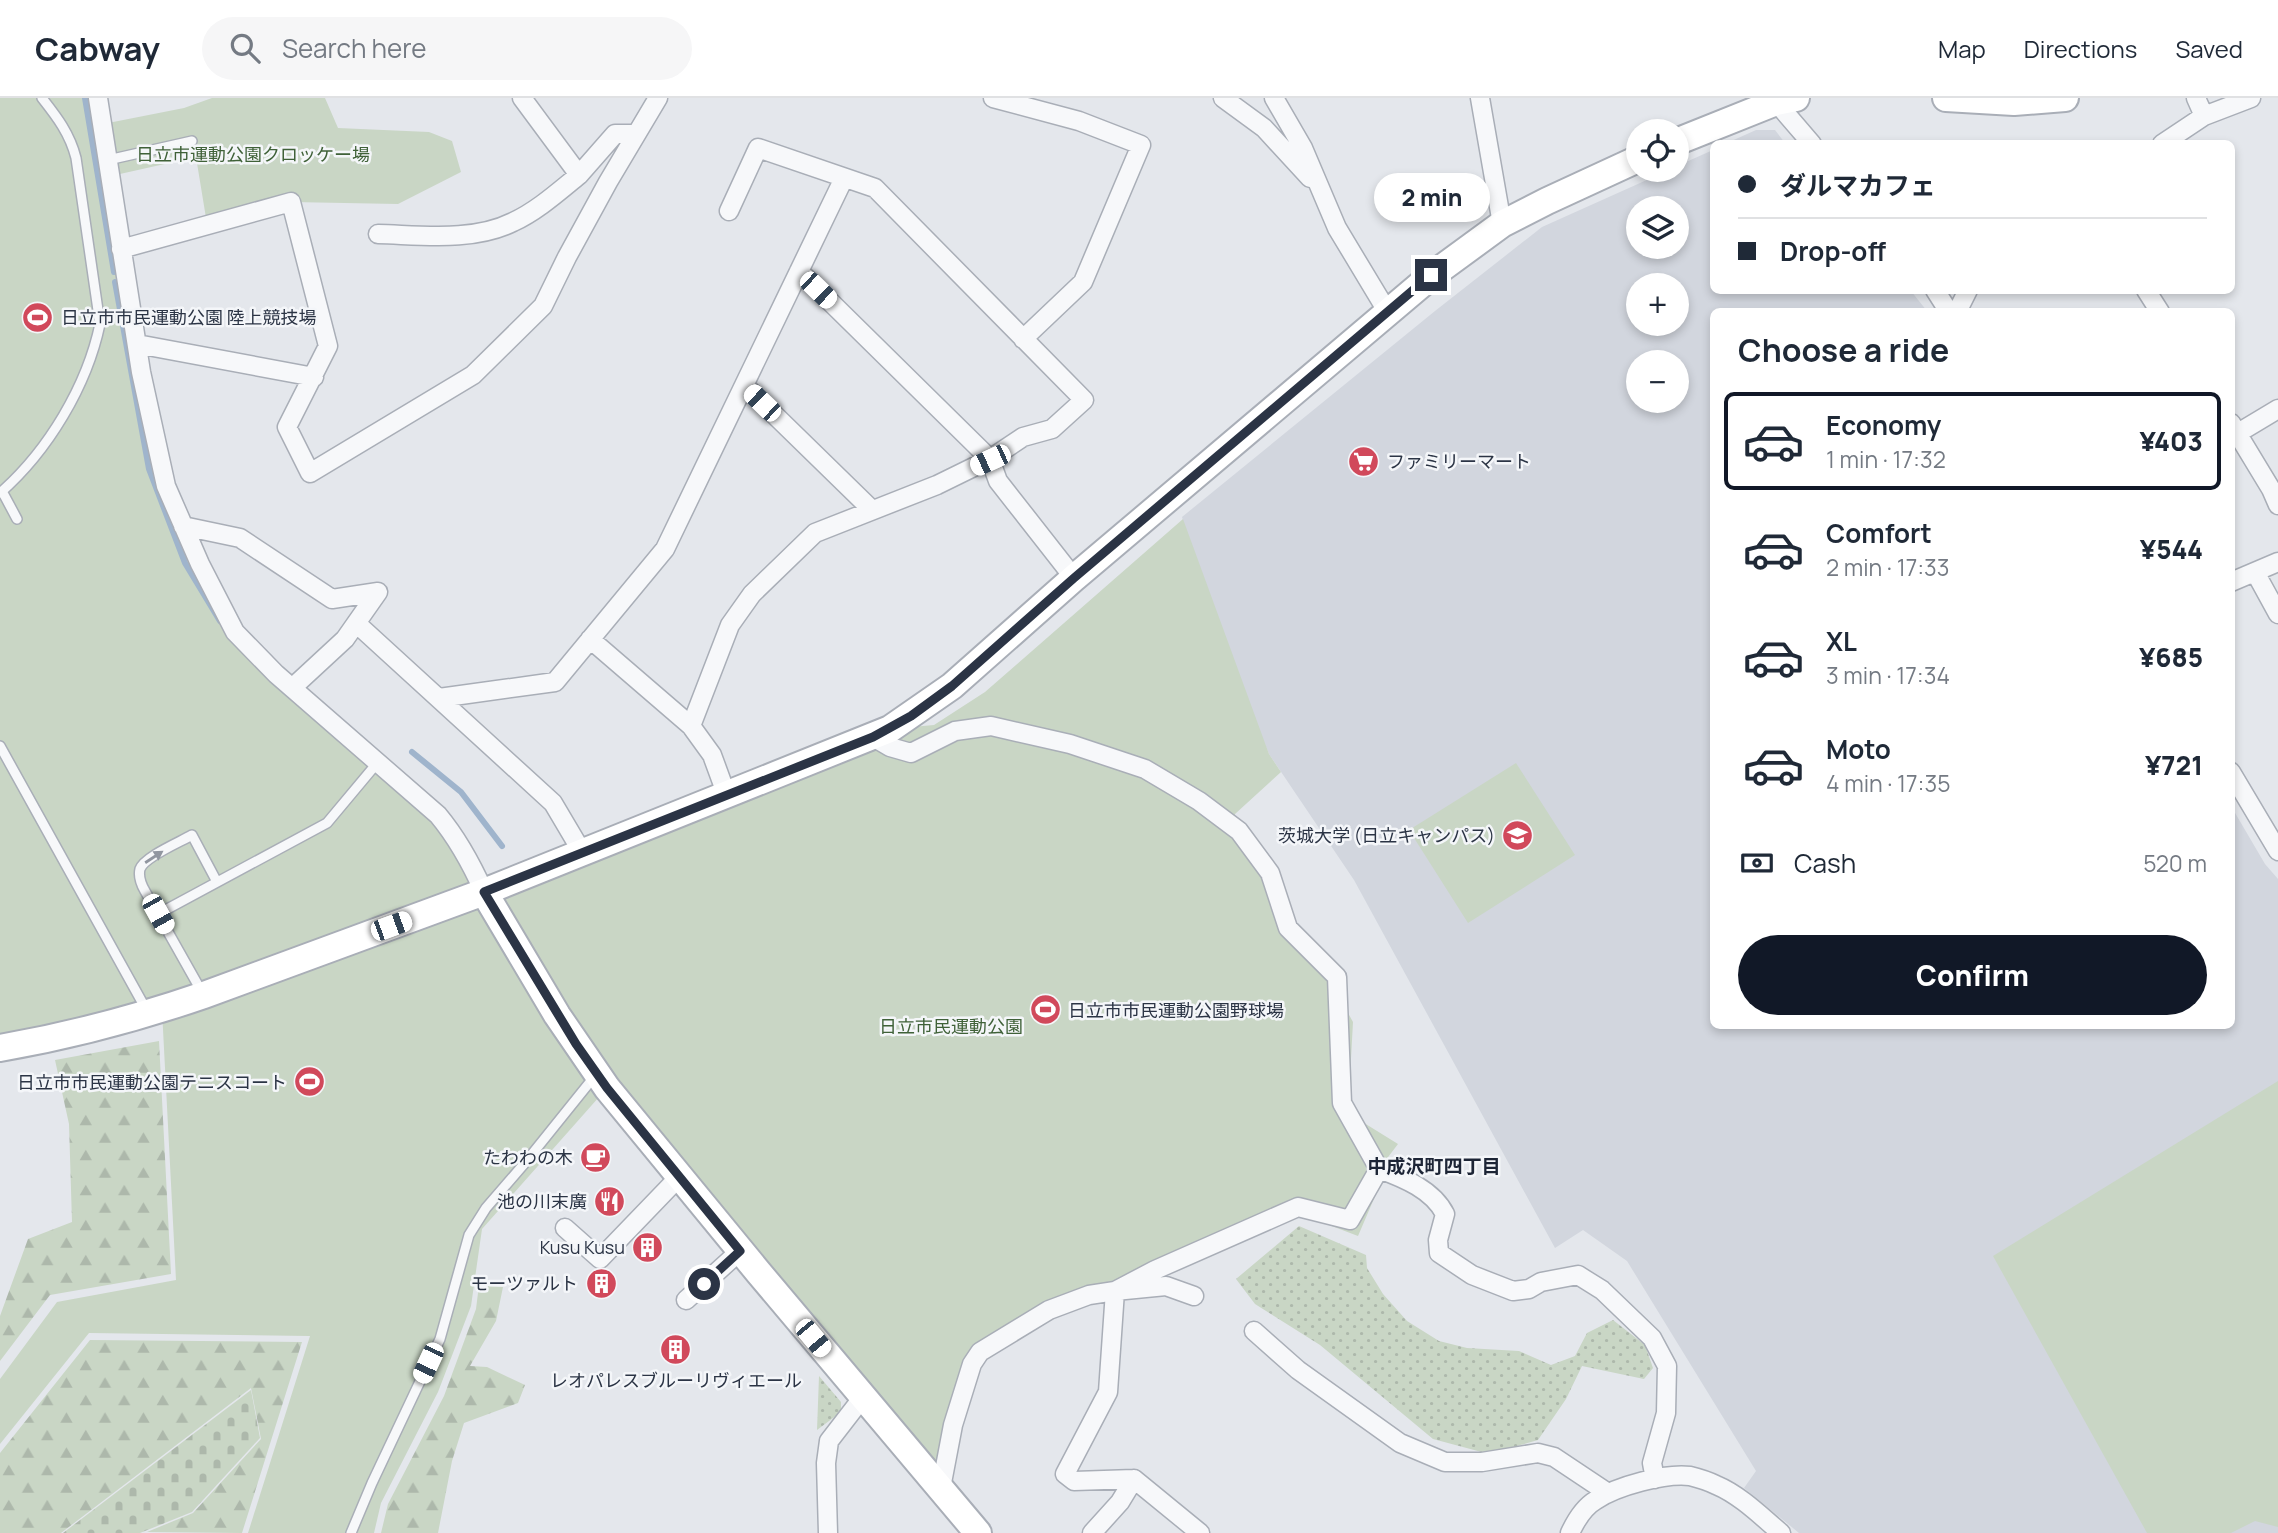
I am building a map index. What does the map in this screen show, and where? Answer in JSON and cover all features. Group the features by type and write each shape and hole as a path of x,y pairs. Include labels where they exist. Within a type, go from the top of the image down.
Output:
{"street":[{"path":"98,98 136,344 166,486 200,564 235,632 292,688 438,815 456,836 484,892 557,1015 597,1074 740,1251 978,1533"},
{"path":"522,98 579,175"},
{"path":"121,249 291,202 328,346 287,428 310,473 473,375 543,306 567,257 658,98"},
{"path":"993,98 1079,121 1141,145 1083,282 1023,339"},
{"path":"1223,98 1264,128 1296,160 1322,193"},
{"path":"1274,98 1303,148 1337,228 1387,311"},
{"path":"1480,98 1503,224"},
{"path":"1946,98 2014,102 2065,98"},
{"path":"2196,98 2204,116"},
{"path":"2168,140 2204,116 2252,98"},
{"path":"1689,137 1783,99 1809,140"},
{"path":"378,234 447,235 480,232 512,223 546,202 579,175 615,134 636,134"},
{"path":"691,726 730,625 752,594 815,533 937,485 990,460 1023,437 1052,429 1084,400 875,188 758,148 729,211"},
{"path":"0,1048 41,1041 149,1013 204,995 484,892 890,729 932,701 1431,275 1503,224 1626,165"},
{"path":"439,698 555,682 664,549 844,178"},
{"path":"799,271 990,460 998,481 1074,578"},
{"path":"136,344 314,377"},
{"path":"744,385 872,510"},
{"path":"2278,409 2235,428 2278,505"},
{"path":"183,526 240,538 332,599 378,592 345,639 292,688"},
{"path":"2235,580 2278,562"},
{"path":"2255,572 2278,614"},
{"path":"356,623 553,803 582,852"},
{"path":"590,639 691,726 712,755 727,796"},
{"path":"873,737 890,747 911,753 955,731 991,726 1070,744 1145,769 1199,801 1239,831 1270,873 1288,928 1338,977 1342,1103 1379,1170 1400,1177 1438,1200 1445,1214 1438,1240 1439,1253 1472,1275 1513,1291 1578,1275 1602,1290 1651,1338 1667,1366 1666,1413 1652,1463 1655,1479"},
{"path":"2235,779 2278,851"},
{"path":"1115,1291 1298,1207 1350,1220 1379,1170"},
{"path":"565,1228 600,1259 679,1177"},
{"path":"686,1300 740,1251"},
{"path":"940,1488 953,1426 972,1364 980,1352 1049,1310 1089,1295 1166,1286 1194,1296"},
{"path":"1115,1291 1108,1392 1065,1474 1074,1481 1134,1479 1199,1533"},
{"path":"1254,1331 1298,1370 1400,1443 1445,1462 1482,1462 1538,1454 1554,1457 1608,1493"},
{"path":"828,1533 826,1463 829,1441 863,1397"},
{"path":"1570,1533 1584,1511 1608,1493 1655,1479 1691,1476 1717,1485 1741,1499 1781,1533"},
{"path":"1093,1533 1120,1502 1134,1479"}],"lane":[{"path":"17,519 1,492 30,462 64,412 94,351 100,324 71,139 42,98"},
{"path":"108,160 192,141"},
{"path":"0,746 149,1013"},
{"path":"158,914 327,823 378,762"},
{"path":"204,995 139,880 139,870 151,858 192,835 217,882"},
{"path":"351,1533 372,1482 440,1339 469,1235 486,1208 597,1074"}],"shaded area":[{"path":"1756,130 1775,130 1783,140 1734,140"},
{"name":"茨城大学 (日立キャンパス)","path":"1710,151 1710,294 1913,294 1925,308 1710,308 1710,1029 2235,1029 2235,813 2265,864 2278,879 2278,1533 1799,1533 1744,1488 1756,1471 1627,1261 1583,1230 1555,1248 1354,880 1269,754 1211,615 1182,517 1542,227 1642,182 1689,182 1689,161"}],"green space":[{"name":"日立市民運動公園","path":"0,98 97,98 103,124 184,108 212,98 325,98 338,128 429,132 452,141 461,172 398,204 291,202 207,224 196,157 111,176 166,486 235,632 438,815 484,892 890,729 934,725 985,692 1183,519 1269,754 1281,772 1235,814 1234,832 1314,952 1353,1022 1348,1113 1398,1144 1379,1169 1382,1180 1358,1236 1300,1214 1069,1304 972,1364 937,1484 607,1088 482,1229 471,1306 438,1392 381,1503 374,1533 248,1533 310,1336 89,1333 0,1444 0,1379 57,1302 176,1280 162,1010 0,1049"},
{"path":"1516,763 1575,855 1468,923 1409,830"},
{"path":"159,1041 171,1274 50,1295 0,1361 0,1316 28,1239 72,1222 69,1124 55,1060"},
{"path":"2278,1081 2278,1527 2255,1521 2231,1533 2147,1533 1993,1256"},
{"path":"1299,1226 1366,1255 1367,1268 1383,1294 1407,1321 1439,1341 1467,1348 1519,1351 1551,1365 1575,1356 1587,1333 1613,1320 1645,1345 1653,1368 1644,1379 1582,1366 1566,1399 1538,1440 1489,1454 1433,1439 1320,1345 1255,1304 1236,1279"},
{"path":"479,1285 503,1287 496,1321 470,1366 487,1367 525,1385 518,1403 464,1423 452,1461 438,1533 381,1533 388,1504 444,1396 476,1309"},
{"path":"90,1340 302,1342 242,1533 147,1532 193,1513 261,1439 251,1388 61,1533 0,1533 0,1453"},
{"path":"819,1376 841,1402 841,1412 817,1430"},
{"path":"251,1390 260,1438 192,1512 140,1533 63,1533"}],"waterway":[{"path":"85,98 114,272"},
{"path":"115,282 149,469 185,563 220,621"},
{"path":"412,752 461,792 502,846"}],"place":[{"name":"日立市市民運動公園 陸上競技場","path":"38,317"},
{"name":"ファミリーマート","path":"1364,461"},
{"name":"茨城大学 (日立キャンパス)","path":"1518,835"},
{"name":"日立市市民運動公園野球場","path":"1045,1010"},
{"name":"日立市市民運動公園テニスコート","path":"310,1082"},
{"name":"たわわの木","path":"596,1157"},
{"name":"池の川末廣","path":"610,1201"},
{"name":"Kusu Kusu","path":"648,1247"},
{"name":"モーツァルト","path":"601,1283"},
{"name":"レオパレスブルーリヴィエール","path":"676,1350"}],"district":[{"name":"中成沢町四丁目","path":"1434,1166"}],"route":[{"path":"704,1284 740,1251 607,1088 557,1015 484,892 873,737 911,716 952,686 1074,578 1431,275"}],"park label":[{"name":"日立市運動公園クロッケー場","path":"253,154"}]}
